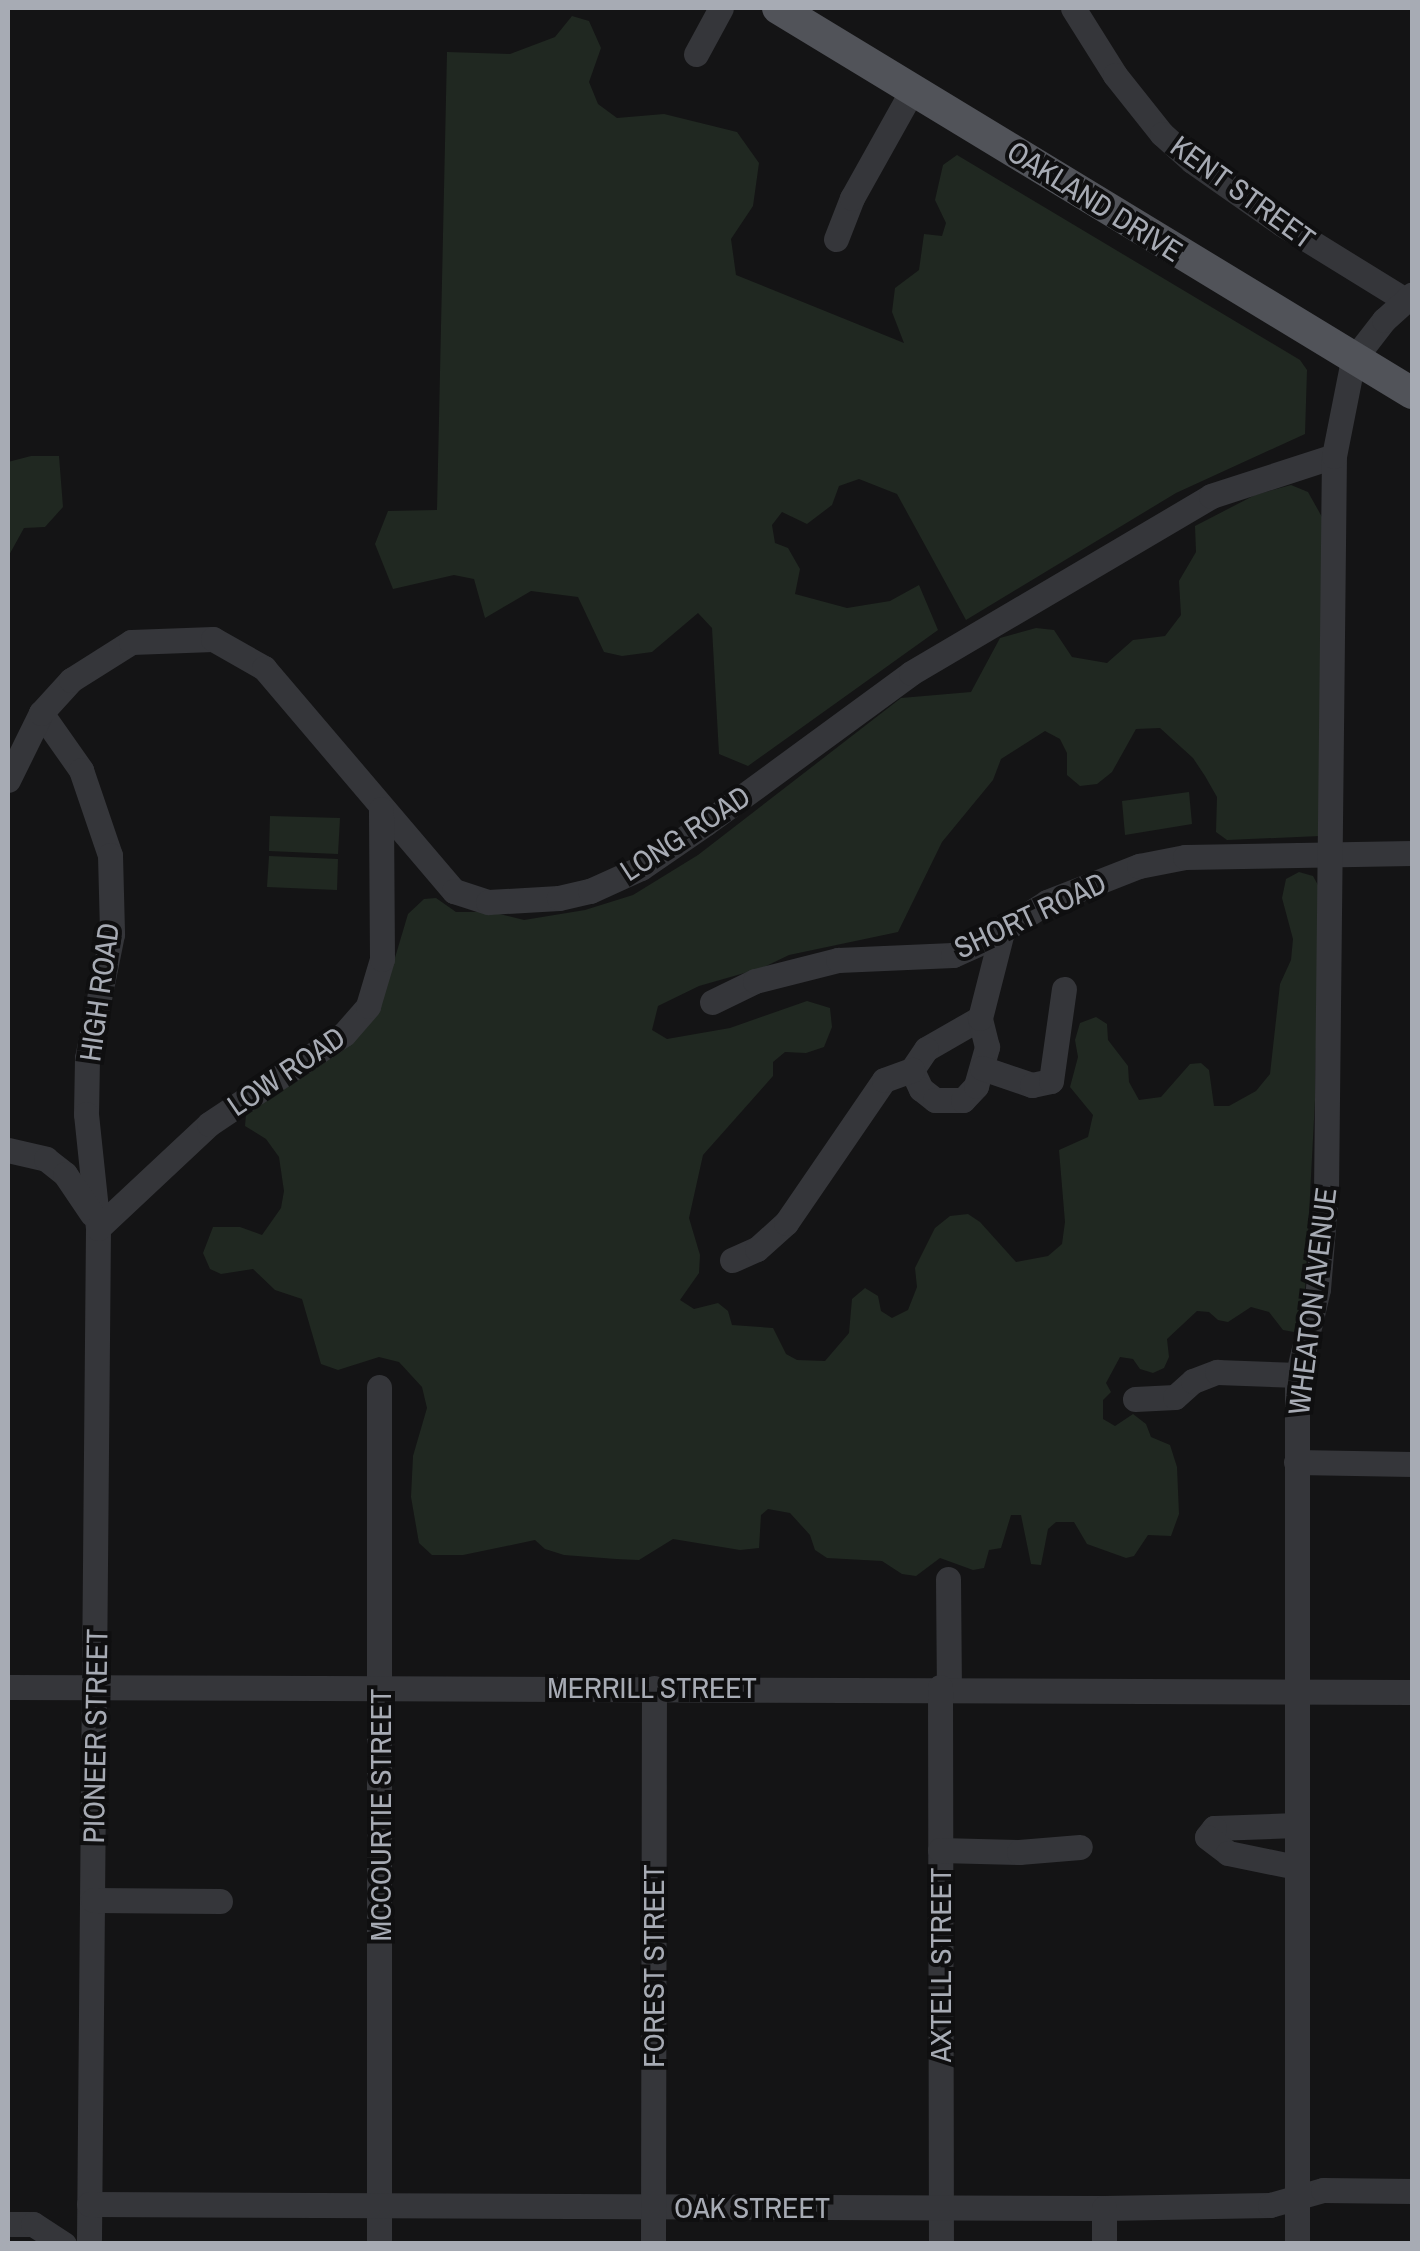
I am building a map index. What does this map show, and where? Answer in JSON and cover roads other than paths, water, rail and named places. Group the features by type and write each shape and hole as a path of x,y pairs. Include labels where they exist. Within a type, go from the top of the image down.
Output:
{"main road":[{"name":"OAKLAND DRIVE","path":"778,8 1412,393"}],"street":[{"path":"696,54 721,8"},
{"name":"KENT STREET","path":"1072,8 1115,75 1162,134 1192,161 1282,224 1409,297"},
{"path":"836,239 852,198 913,89"},
{"path":"1353,360 1409,297"},
{"name":"WHEATON AVENUE","path":"1297,2244 1298,1374 1322,1262 1332,852 1334,456 1353,360"},
{"name":"LONG ROAD","path":"8,780 41,714 71,680 131,642 153,638 213,639 264,668 435,874 454,891 470,898 524,902 590,891 640,868 706,824 911,674 1212,496 1334,456"},
{"name":"HIGH ROAD","path":"41,714 81,770 110,854 112,934 87,1058 86,1114 98,1228"},
{"name":"LOW ROAD","path":"98,1228 209,1124 326,1047 360,1019 375,992 382,958 381,809"},
{"name":"SHORT ROAD","path":"712,1002 755,981 838,960 953,954 1047,902 1138,866 1185,857 1412,853"},
{"path":"912,1070 921,1089 935,1100 964,1100 976,1086 988,1047 980,1018 1003,928"},
{"path":"982,1068 1032,1085 1052,1082 1064,990"},
{"path":"732,1260 757,1249 786,1223 884,1080 912,1070 926,1049 980,1018"},
{"path":"8,1150 46,1159 66,1174 98,1228"},
{"name":"PIONEER STREET","path":"89,2244 98,1228"},
{"path":"1136,1398 1175,1398 1194,1381 1218,1372 1298,1374"},
{"name":"MCCOURTIE STREET","path":"379,1387 379,2244"},
{"path":"1296,1462 1412,1464"},
{"name":"AXTELL STREET","path":"941,2244 940,1850 948,1579"},
{"name":"MERRILL STREET","path":"8,1687 944,1687 1412,1692"},
{"name":"FOREST STREET","path":"653,2244 654,1688"},
{"path":"1296,1825 1214,1828 1207,1837 1228,1853 1296,1867"},
{"path":"940,1850 1019,1852 1080,1847"},
{"path":"93,1900 220,1901"},
{"name":"OAK STREET","path":"89,2204 1104,2208 1270,2206 1323,2190 1412,2192"},
{"path":"1104,2208 1104,2244"},
{"path":"8,2224 33,2224 64,2244"}]}
